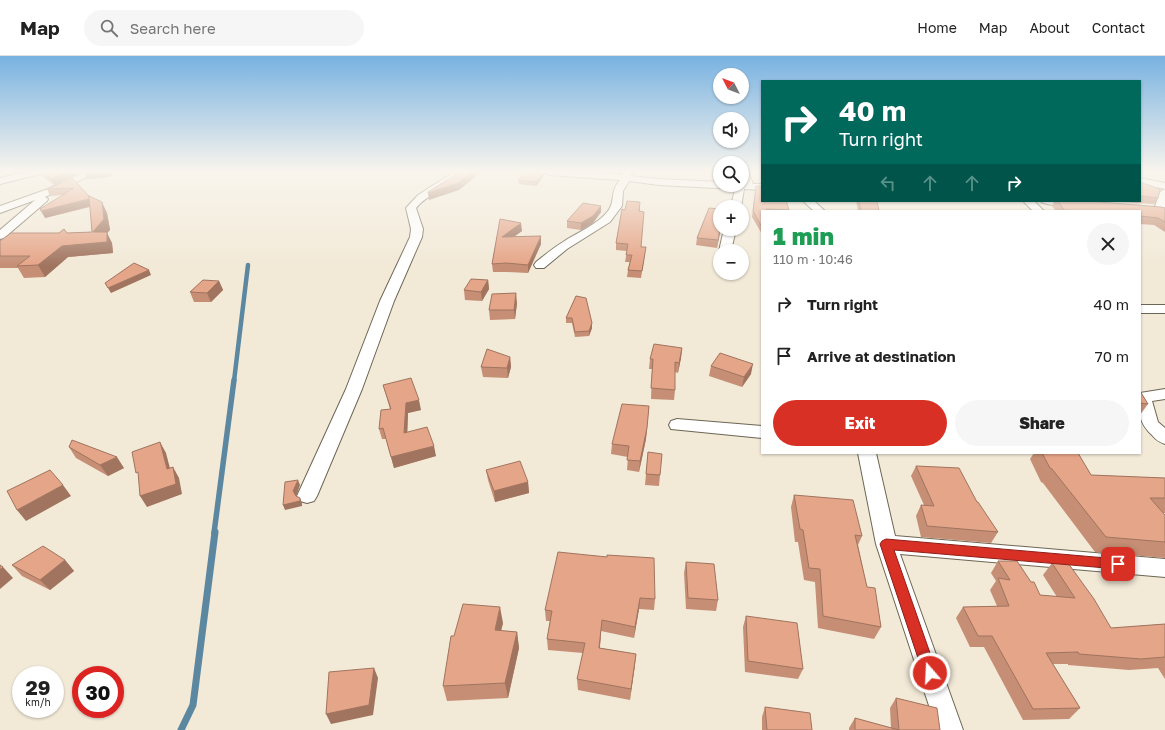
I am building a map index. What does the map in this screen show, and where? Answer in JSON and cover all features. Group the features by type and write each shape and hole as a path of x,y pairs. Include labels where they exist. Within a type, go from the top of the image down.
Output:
{"street":[{"path":"0,210 18,203"},
{"path":"0,236 37,203"},
{"path":"307,496 354,389 387,301 416,237 417,229 411,208 414,203"},
{"path":"540,265 566,244 603,222 618,203"},
{"path":"811,203 819,210"},
{"path":"1075,203 1082,204"},
{"path":"1141,309 1165,309"},
{"path":"1165,394 1141,398 1150,424 1165,438"},
{"path":"677,425 761,432"},
{"path":"867,454 886,544 950,730"},
{"path":"886,544 1165,568"}],"building":[{"path":"49,203 71,203 41,211 40,209"},
{"path":"90,203 102,203 104,219 93,232 107,232 107,242 62,246 38,265 17,266 30,256 0,256 0,241 11,233 59,233 64,229 67,233 92,232"},
{"path":"583,203 601,206 593,216 581,223 567,221"},
{"path":"626,203 640,203 639,211 644,212 641,247 646,247 642,271 628,270 632,255 626,255 628,244 616,243 622,209 625,210"},
{"path":"754,203 787,203 789,210 761,210 761,225 753,211"},
{"path":"859,203 877,203 879,210 861,210"},
{"path":"1060,203 1117,203 1161,207 1165,208 1165,222 1158,218 1141,216 1141,210 1064,210"},
{"path":"709,208 713,208 713,236 719,236 718,240 697,238"},
{"path":"500,219 521,223 502,237 541,236 528,265 506,263 492,264"},
{"path":"134,263 149,270 108,288 105,283"},
{"path":"471,279 488,280 481,292 464,290"},
{"path":"203,280 219,281 207,293 190,292"},
{"path":"516,293 514,310 489,310 492,294"},
{"path":"576,296 586,298 592,323 589,331 575,332 572,318 566,318"},
{"path":"654,344 682,348 679,363 675,362 675,390 651,388 653,359 650,359"},
{"path":"487,349 510,357 507,368 481,367"},
{"path":"720,353 753,364 744,377 711,366"},
{"path":"411,378 419,400 406,403 404,433 427,427 434,446 391,457 383,428 379,429 381,410 391,409 383,385"},
{"path":"1141,393 1148,404 1141,403"},
{"path":"622,404 649,406 647,428 640,461 627,460 629,446 612,444"},
{"path":"72,440 117,457 100,465 69,447"},
{"path":"160,442 167,469 173,467 176,484 140,496 138,472 136,473 132,452"},
{"path":"648,452 662,454 660,475 646,474"},
{"path":"1043,454 1079,454 1091,475 1165,478 1165,498 1150,498 1165,515 1165,542 1106,537 1050,468"},
{"path":"520,461 528,482 494,491 486,470"},
{"path":"916,466 959,468 977,502 998,532 927,526 921,505 934,506"},
{"path":"50,470 63,485 17,510 7,491"},
{"path":"298,480 293,491 296,496 300,498 300,501 283,505 285,482"},
{"path":"794,495 853,500 862,536 855,535 867,587 875,588 881,627 823,616 820,569 809,568 803,530 800,529"},
{"path":"43,546 65,560 40,580 12,565"},
{"path":"558,552 607,557 607,555 654,558 655,599 640,598 635,627 602,620 599,648 636,654 631,689 577,679 585,643 547,639 552,611 545,610"},
{"path":"998,561 1017,561 1031,582 1034,582 1040,595 1075,598 1052,563 1068,563 1094,599 1111,628 1165,624 1165,657 1141,659 1079,654 1078,652 1046,653 1080,708 1033,709 992,636 978,636 963,607 1009,606 998,578 1010,580"},
{"path":"686,562 714,564 718,600 688,598"},
{"path":"463,604 500,607 495,630 517,632 505,683 443,686 451,636 454,636"},
{"path":"746,616 797,623 803,669 748,661"},
{"path":"374,668 369,705 326,714 329,672"},
{"path":"896,698 937,708 940,730 899,730"},
{"path":"765,707 810,713 812,730 767,730"},
{"path":"855,718 899,730 855,730"}],"waterway":[{"path":"234,381 248,265"},
{"path":"214,533 234,380"},
{"path":"181,730 193,705 215,532"}],"route":[{"path":"930,673 886,544 1118,564"}]}
